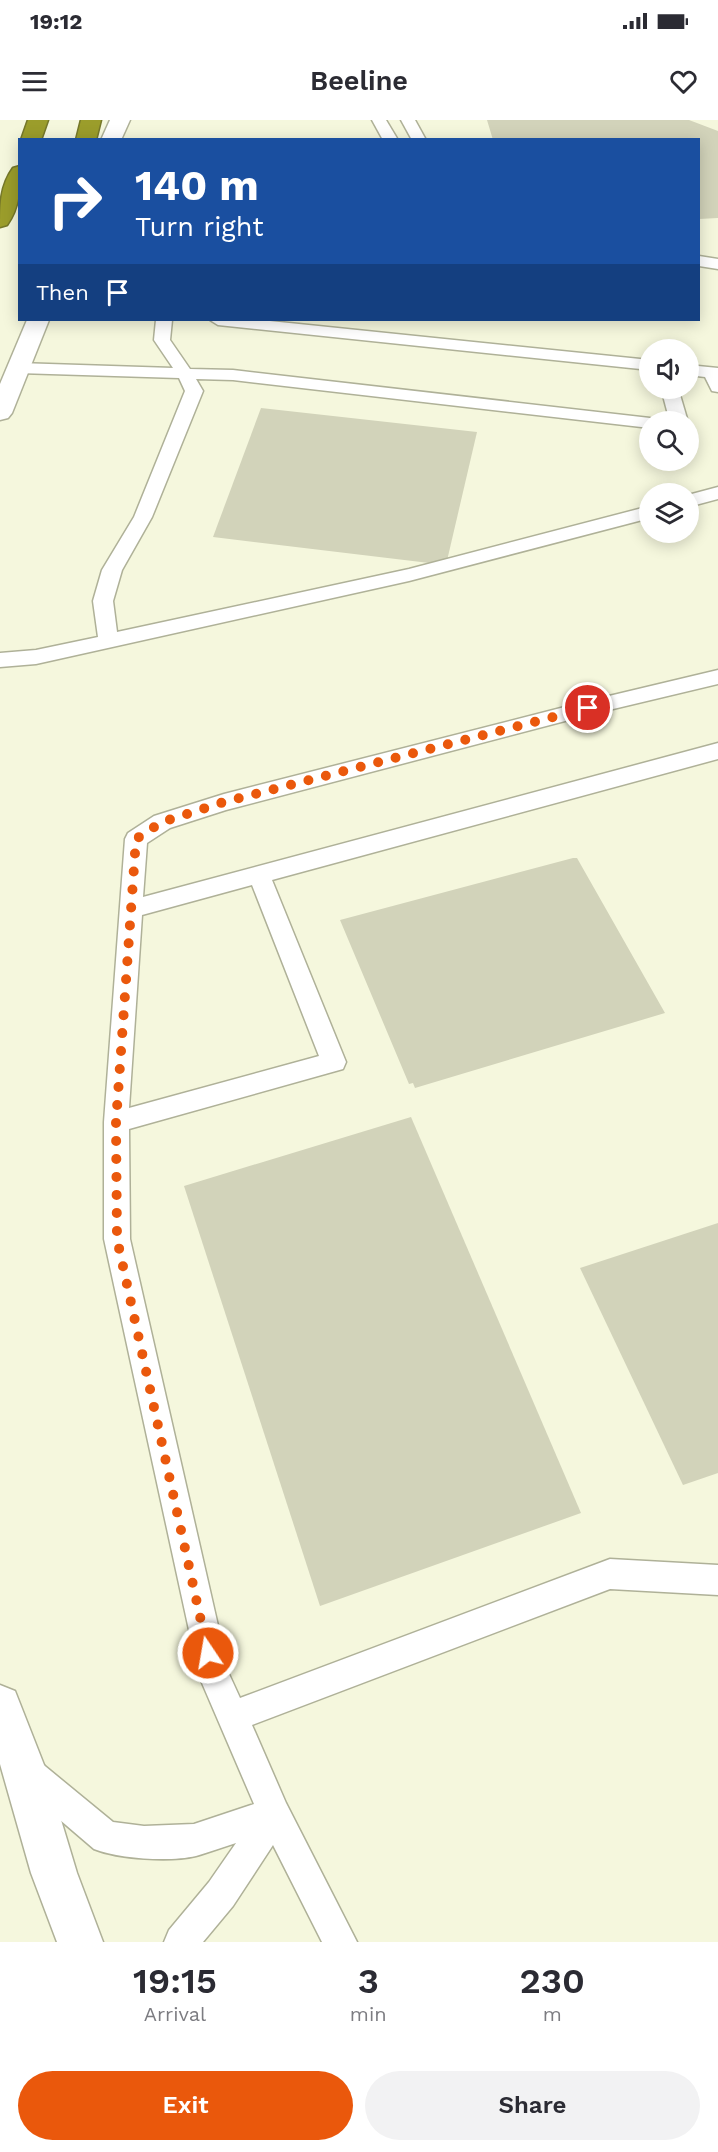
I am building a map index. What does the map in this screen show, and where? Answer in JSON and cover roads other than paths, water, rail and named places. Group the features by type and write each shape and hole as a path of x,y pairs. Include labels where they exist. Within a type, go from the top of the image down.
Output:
{"highway":[{"path":"32,138 38,120"},
{"path":"86,138 91,120"},
{"path":"0,221 18,177"}],"main road":[{"path":"112,138 120,120"},
{"path":"0,413 38,321"},
{"path":"0,1706 24,1770 54,1873 80,1942"}],"lane":[{"path":"379,120 390,138"},
{"path":"408,120 418,138"},
{"path":"700,261 718,264"},
{"path":"108,640 103,601 112,570 143,517 194,391 185,373 162,340 164,321"},
{"path":"228,321 639,364"},
{"path":"18,368 233,375 639,422"},
{"path":"699,371 712,372 718,387"},
{"path":"699,498 718,493"},
{"path":"0,660 36,657 108,640 162,631 409,575 639,515"},
{"path":"340,1942 275,1814 214,1676 117,1239 116,1122 136,839 162,822 224,802 588,708 718,677"},
{"path":"131,909 718,751"},
{"path":"116,1122 334,1062 259,875"},
{"path":"231,1717 610,1574 718,1580"},
{"path":"24,1770 106,1837 144,1842 194,1839 275,1814"},
{"path":"182,1942 221,1894 275,1814"}]}
